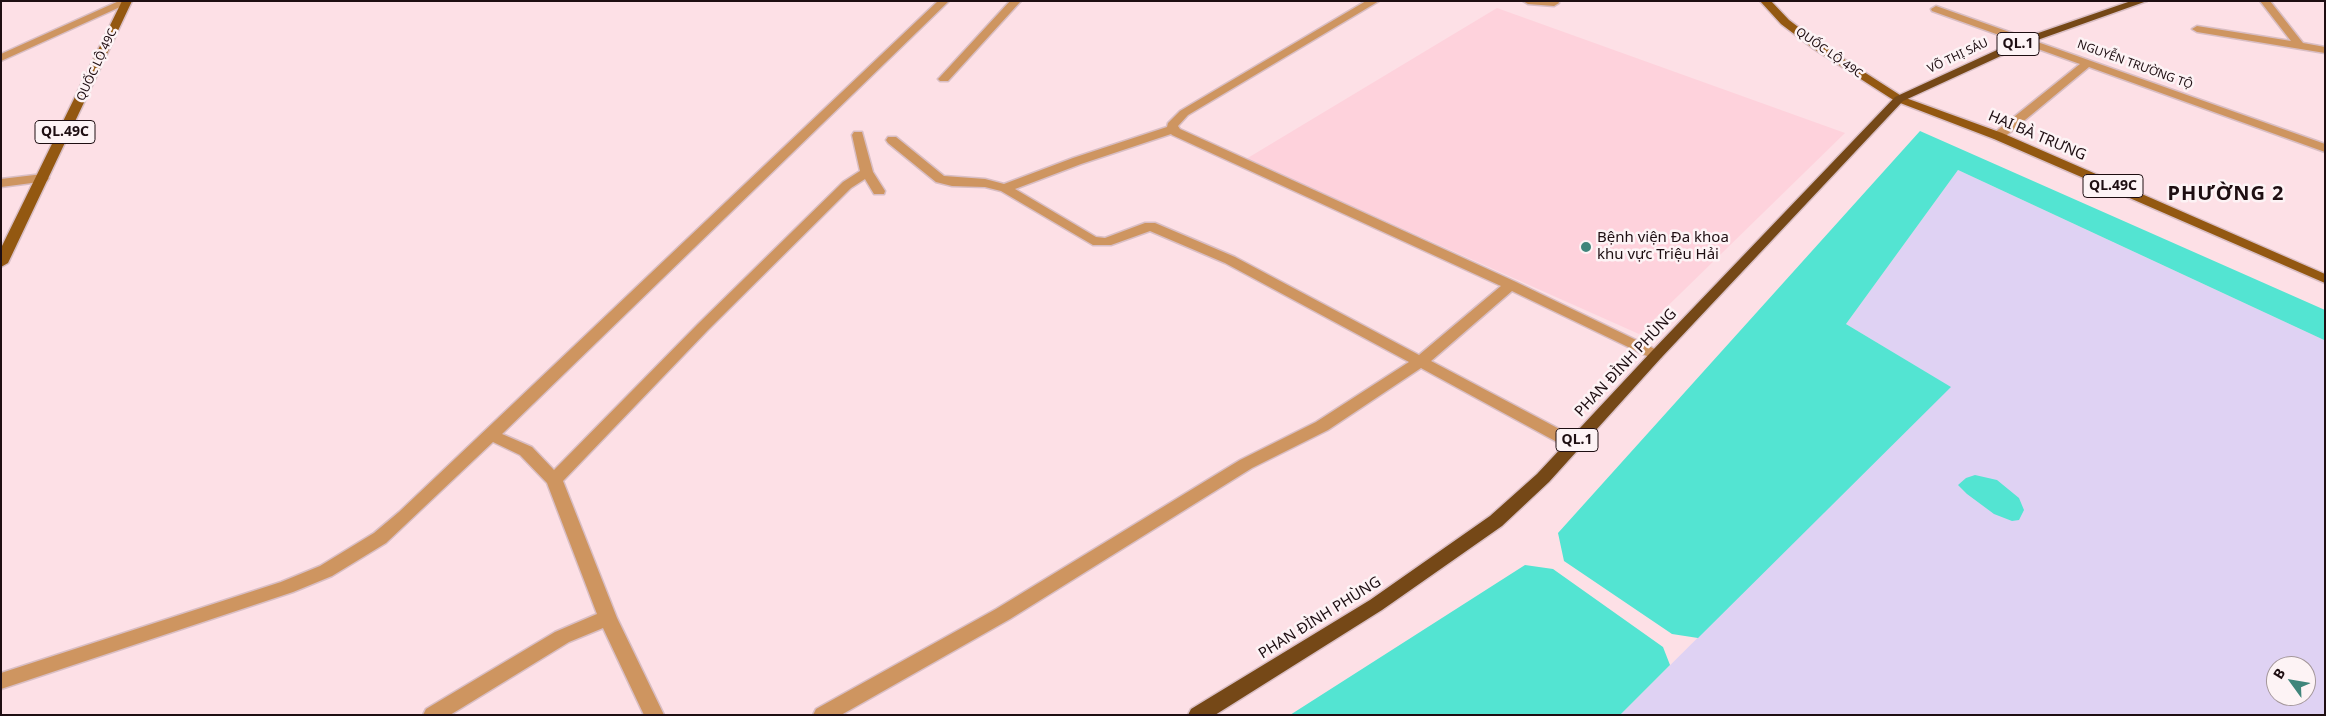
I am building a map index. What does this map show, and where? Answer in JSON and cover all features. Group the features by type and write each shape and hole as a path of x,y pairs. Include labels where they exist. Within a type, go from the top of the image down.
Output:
{"highway":[{"name":"VÕ THỊ SÁU","path":"1900,99 2026,41 2142,1"},
{"name":"PHAN ĐÌNH PHÙNG","path":"1198,715 1376,605 1488,527 1543,478 1656,355 1900,99"}],"main road":[{"name":"QUỐC LỘ 49C","path":"1764,1 1785,22 1818,47 1900,99"},
{"name":"QUỐC LỘ 49C","path":"1,263 127,2"},
{"name":"HAI BÀ TRƯNG","path":"1900,99 1998,136 2325,279"}],"street":[{"path":"1,681 287,587 326,571 380,538 492,435 944,1"},
{"path":"944,80 1016,1"},
{"path":"1174,129 1172,126 1184,113 1374,1"},
{"path":"1528,1 1554,3"},
{"path":"2264,1 2300,46"},
{"path":"1,58 75,23 127,2"},
{"name":"NGUYỄN TRƯỜNG TỘ","path":"1936,9 1956,12 2026,41 2325,148"},
{"path":"2197,29 2325,50"},
{"path":"1998,136 2088,63"},
{"path":"1005,188 1077,161 1174,129"},
{"path":"1174,129 1194,142 1511,285 1656,355"},
{"path":"858,135 867,172 879,191"},
{"path":"892,140 945,181 985,183 1005,188 1097,242 1106,242 1150,226 1230,260 1574,444"},
{"path":"554,480 703,327 834,198 848,185 867,172"},
{"path":"1,183 43,178"},
{"path":"823,715 1003,614 1246,464 1322,426 1420,362 1511,285"},
{"path":"492,435 526,451 554,480 608,618 654,715"},
{"path":"433,715 562,637 608,618"}],"shaded area":[{"name":"Bệnh viện Đa khoa khu vực Triệu Hải","path":"1497,8 1845,133 1639,334 1246,159"},
{"path":"1920,131 2325,310 2325,405 2324,340 1958,170 1846,324 1951,387 1698,638 1672,634 1564,561 1558,533"},
{"path":"1958,170 2324,340 2325,715 1620,715 1950,387 1846,324"},
{"path":"1975,475 1997,480 2019,498 2024,510 2019,520 2012,521 1994,514 1958,485 1966,478"},
{"path":"1525,565 1553,569 1663,647 1670,665 1620,715 1290,715"}],"place":[{"name":"Bệnh viện Đa khoa khu vực Triệu Hải","path":"1586,247"}],"district":[{"name":"PHƯỜNG 2","path":"2226,194"}]}
